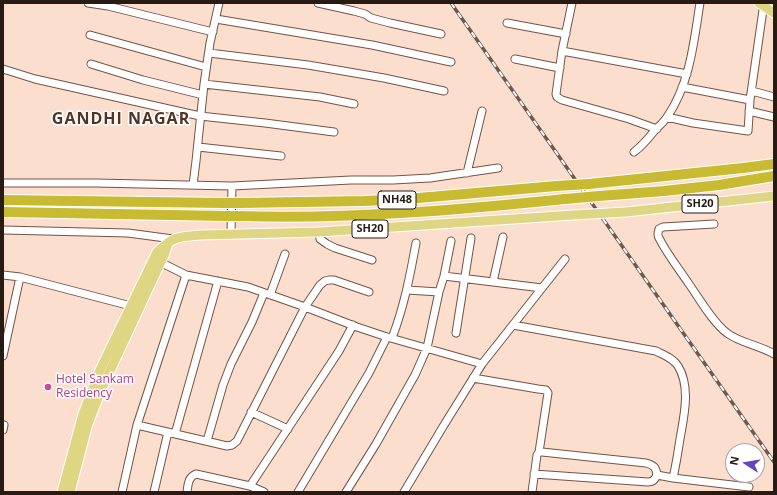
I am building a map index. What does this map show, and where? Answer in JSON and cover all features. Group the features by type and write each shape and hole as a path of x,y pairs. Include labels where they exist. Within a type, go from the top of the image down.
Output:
{"highway":[{"name":"NH48","path":"3,200 225,203 364,202 589,184 774,164"},
{"name":"NH48","path":"3,212 281,217 403,213 664,191 719,185 774,176"}],"main road":[{"path":"762,4 774,13"},
{"name":"SH20","path":"170,241 184,236 319,232 626,212 774,196"},
{"path":"70,492 87,427 101,390 170,241"},
{"path":"62,492 83,414 100,370 157,252 170,241"}],"street":[{"path":"88,3 108,6 213,32"},
{"path":"318,3 365,14 371,18 390,23 441,34"},
{"path":"571,3 562,51 556,94 557,97 559,99 630,119 656,129"},
{"path":"634,152 646,142 667,118 675,104 687,74 700,3"},
{"path":"193,185 206,67 216,19 217,4"},
{"path":"667,118 748,131 750,100 762,4"},
{"path":"216,19 372,45 451,62"},
{"path":"507,23 566,34"},
{"path":"90,35 206,67"},
{"path":"562,51 687,74"},
{"path":"209,53 323,68 384,78 444,91"},
{"path":"515,59 560,68"},
{"path":"91,64 143,80 203,95"},
{"path":"3,69 35,79 200,116 334,132"},
{"path":"204,84 320,97 354,104"},
{"path":"682,87 750,100"},
{"path":"752,91 774,97"},
{"path":"467,173 482,111"},
{"path":"749,111 774,117"},
{"path":"198,147 282,156"},
{"path":"3,183 96,183 232,186 423,178 498,168"},
{"path":"231,234 232,186"},
{"path":"714,224 663,227 659,229 658,237 709,314 720,328 732,336 764,348 774,354"},
{"path":"3,230 128,233 170,241"},
{"path":"319,232 320,239 327,244 372,260"},
{"path":"493,282 503,237"},
{"path":"456,334 471,238"},
{"path":"346,492 376,444 412,381 426,348 444,276 450,241"},
{"path":"298,492 369,373 398,321 407,290 416,243"},
{"path":"207,441 223,385 231,364 267,294 285,254"},
{"path":"404,492 482,364 565,258"},
{"path":"160,262 186,275 248,287 389,337 482,364"},
{"path":"122,492 137,425 186,275"},
{"path":"3,276 20,278 131,306"},
{"path":"444,276 542,288"},
{"path":"3,356 20,278"},
{"path":"137,425 227,446 232,445 237,441 305,307 320,285 325,281 334,280 369,292"},
{"path":"154,492 218,281"},
{"path":"407,290 439,292"},
{"path":"250,486 339,352 353,325"},
{"path":"513,325 656,351 668,356 678,366 684,379 685,390 685,413 673,478"},
{"path":"473,378 546,390 548,393 532,492"},
{"path":"251,412 288,429"},
{"path":"534,474 648,482 652,482 657,475 655,468 646,463 539,452"},
{"path":"187,492 190,479 192,475 196,474 250,486 264,492"},
{"path":"657,475 749,487"}],"railway":[{"path":"451,3 774,462"}],"place":[{"name":"Hotel Sankam Residency","path":"48,387"}],"district":[{"name":"GANDHI NAGAR","path":"121,119"}]}
